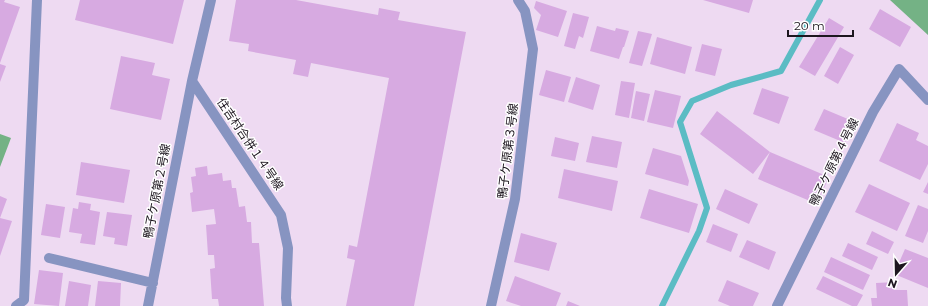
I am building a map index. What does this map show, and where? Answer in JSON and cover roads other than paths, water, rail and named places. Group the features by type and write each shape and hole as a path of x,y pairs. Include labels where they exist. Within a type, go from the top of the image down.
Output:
{"street":[{"path":"16,306 24,300 37,0"},
{"path":"192,81 211,0"},
{"name":"鴨子ケ原第３号線","path":"491,306 516,199 533,49 525,12 518,0"},
{"name":"鴨子ケ原第４号線","path":"777,306 873,112 899,70 928,100"},
{"name":"鴨子ケ原第２号線","path":"148,306 192,81"},
{"name":"住吉村合併１４号線","path":"192,81 282,216 288,248 287,306"},
{"path":"49,258 153,283"}],"waterway":[{"path":"662,306 699,231 707,208 680,122 692,101 731,85 781,71 820,0"}]}
